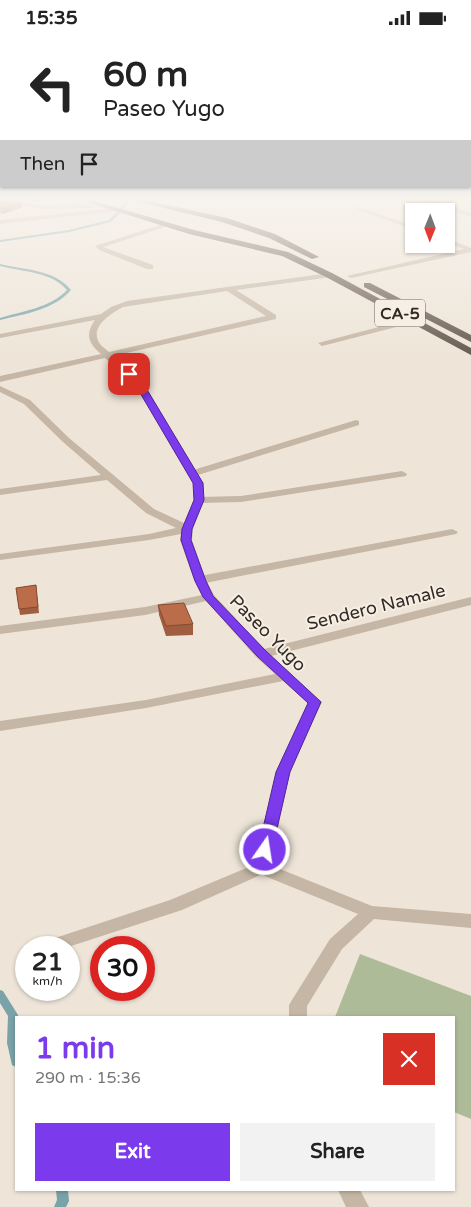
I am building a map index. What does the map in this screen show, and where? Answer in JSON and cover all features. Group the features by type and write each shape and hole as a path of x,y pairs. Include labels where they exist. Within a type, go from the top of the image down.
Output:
{"highway":[{"name":"CA-5","path":"284,253 330,275 471,352"},
{"path":"306,253 319,259"},
{"name":"CA-5","path":"347,274 471,339"}],"street":[{"path":"111,253 150,267"},
{"path":"347,274 457,253"},
{"path":"187,529 199,500 198,483 194,473 140,384 95,344 93,339 95,327 102,316 111,309 127,303 330,275"},
{"path":"0,379 273,317 227,289"},
{"path":"0,336 102,316"},
{"path":"322,343 413,320"},
{"path":"0,389 27,402 108,477 150,511 187,529"},
{"path":"194,473 356,423"},
{"path":"199,500 241,499 402,474"},
{"path":"0,492 108,477"},
{"path":"0,557 150,537 187,529"},
{"name":"Paseo Yugo","path":"187,529 186,540 200,581 209,597 261,654 315,702 283,772 261,868"},
{"path":"200,581 452,532"},
{"path":"0,631 145,611 209,597"},
{"name":"Sendero Namale","path":"261,654 471,601"},
{"path":"0,726 146,704 285,676"},
{"path":"80,937 176,905 261,868 371,912 471,921"},
{"path":"298,1016 298,1005 336,944 371,912"},
{"path":"349,1191 358,1207"}],"green space":[{"path":"360,954 471,996 471,1119 455,1112 455,1016 335,1016"}],"building":[{"path":"36,585 38,607 19,609 16,588"},
{"path":"184,603 193,624 166,626 158,605"}],"waterway":[{"path":"0,265 48,275 64,283 69,290 56,301 38,309 0,319"},
{"path":"0,994 13,1015 12,1043 15,1057"},
{"path":"60,1207 63,1201 62,1191"}],"route":[{"path":"129,374 140,384 194,473 198,483 199,500 187,529 186,540 200,581 209,597 261,654 315,702 283,772 265,850"}]}
